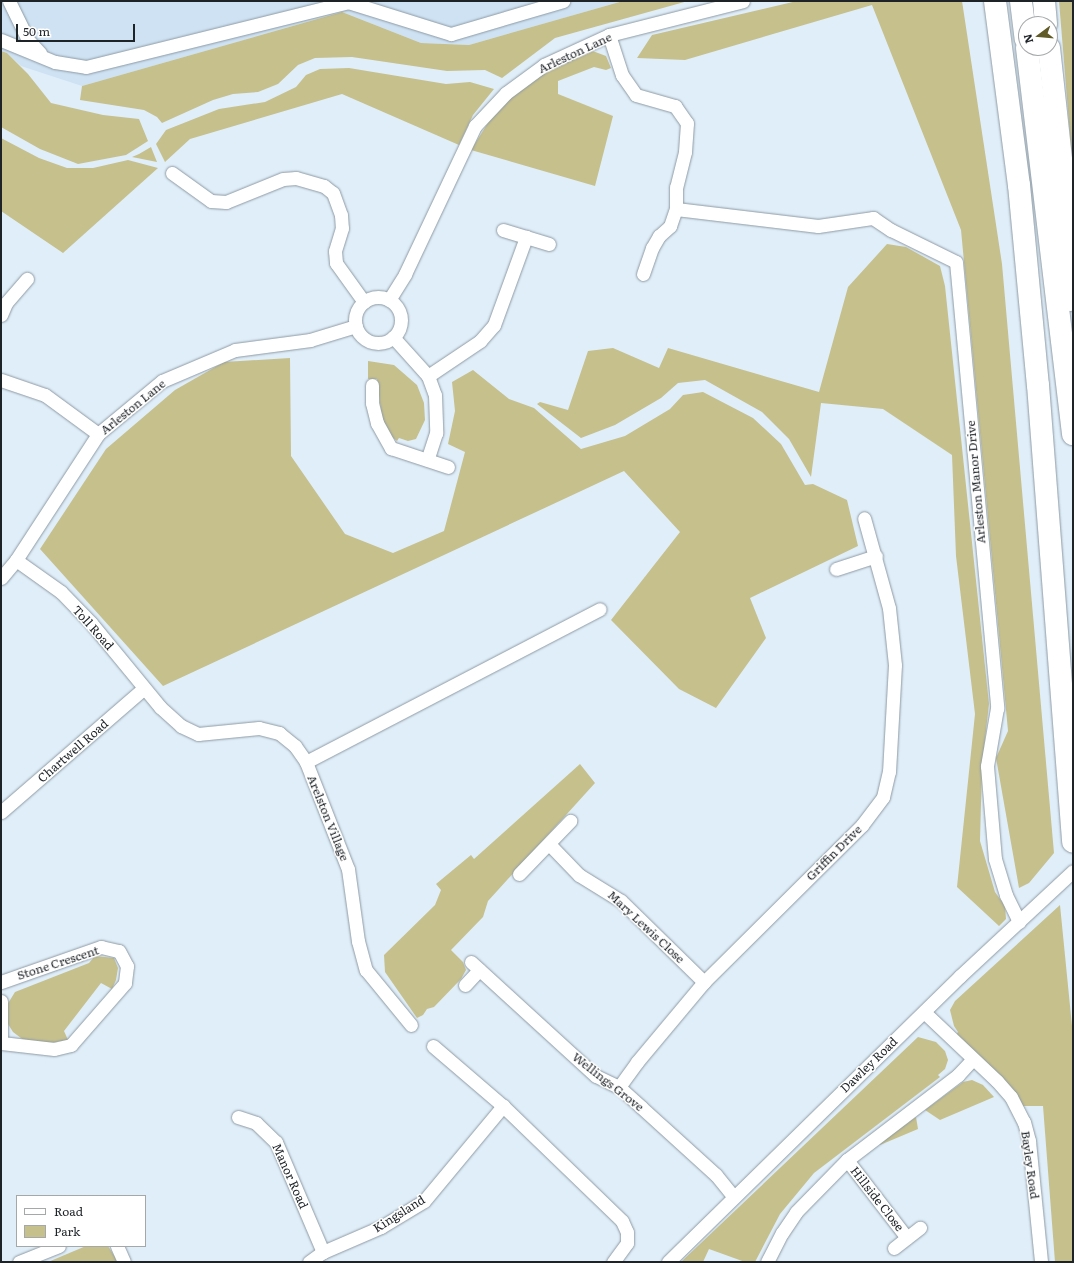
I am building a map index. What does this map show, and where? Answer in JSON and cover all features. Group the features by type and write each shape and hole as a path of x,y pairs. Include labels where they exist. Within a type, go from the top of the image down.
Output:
{"highway":[{"path":"982,1 1019,184"},
{"path":"995,1 1019,184 1038,385 1073,842"},
{"path":"1022,1 1024,16"},
{"path":"1044,1 1045,16"},
{"path":"1028,56 1072,428"},
{"path":"1050,56 1068,224 1072,428"}],"street":[{"path":"9,1 28,40 41,55"},
{"path":"1,40 41,55 55,62 74,67 99,65 348,2 451,34 563,1"},
{"name":"Arleston Lane","path":"389,300 405,274 475,126 506,93 544,65 609,35 743,1"},
{"path":"609,35 622,75 636,94 675,106 687,123 685,152 676,187 676,209 670,226 652,248 643,274"},
{"path":"172,173 211,202 226,202 282,179 308,180 324,186 334,193 341,215 342,228 335,251 336,263 364,302"},
{"name":"Arleston Manor Drive","path":"676,209 818,226 873,218 891,230 956,262 998,708 987,766 995,859 1006,895 1019,922"},
{"path":"503,230 549,244"},
{"path":"428,376 480,341 494,325 526,237"},
{"path":"1,314 6,303 27,279"},
{"path":"376,297 389,300 399,311 401,318 398,331 393,337 382,342 369,341 363,337 356,326 356,313 364,302 376,297"},
{"name":"Arleston Lane","path":"1,578 16,560 98,434 162,381 188,368 235,350 310,340 356,326"},
{"path":"393,337 428,376 435,395 438,412 436,433 427,460"},
{"path":"1,380 45,395 98,434"},
{"path":"372,385 372,403 384,439 391,448 448,467"},
{"name":"Griffin Drive","path":"619,1087 637,1062 704,982 862,825 883,797 889,772 895,665 889,608 876,556 864,518"},
{"path":"836,569 876,556"},
{"name":"Toll Road","path":"16,560 60,592 76,608 160,707"},
{"path":"306,762 600,609"},
{"name":"Chartwell Road","path":"1,812 144,688"},
{"name":"Arelston Village","path":"160,707 181,726 198,734 259,728 280,733 295,746 306,762 348,869 358,941 366,970 411,1025"},
{"path":"519,874 550,845 570,822"},
{"name":"Mary Lewis Close","path":"550,845 579,875 621,901 704,982"},
{"name":"Dawley Road","path":"668,1262 924,1012 1073,871"},
{"name":"Stone Crescent","path":"1,982 101,947 119,951 127,966 125,984 71,1046 54,1049 1,1042"},
{"name":"Wellings Grove","path":"465,984 475,966 596,1076 619,1087 716,1175 734,1198"},
{"path":"1,1001 1,1042"},
{"name":"Bayley Road","path":"924,1012 1009,1095 1024,1122 1029,1141 1041,1262"},
{"path":"433,1046 503,1106 622,1221 627,1232 627,1243 613,1262"},
{"path":"767,1262 782,1233 796,1212 847,1160 958,1075 972,1060"},
{"name":"Kingsland","path":"309,1262 323,1252 381,1227 424,1201 503,1106"},
{"name":"Manor Road","path":"238,1117 256,1123 276,1142 323,1252"},
{"name":"Hillside Close","path":"847,1160 907,1238"},
{"name":"Hillside Close","path":"894,1248 920,1228"},
{"path":"20,1262 57,1247"},
{"path":"117,1247 124,1262"}],"shaded area":[{"path":"1,1 623,1 469,45 421,43 342,12 82,86 21,66 7,53 1,51"}],"green space":[{"path":"623,1 688,1 555,38 502,78 485,70 447,71 352,57 315,58 298,65 278,84 258,92 233,94 213,100 162,123 157,117 144,110 80,100 82,86 342,12 421,43 469,45"},
{"path":"797,1 962,1 1002,264 1054,853 1029,883 1019,888 996,758 1008,731 961,230 872,5 685,60 637,58 652,35"},
{"path":"1059,1 1073,1 1073,171"},
{"path":"590,50 606,56 611,68 606,70 594,67 558,81 558,94 613,116 595,186 471,150 491,118 519,90 551,67"},
{"path":"1,51 7,53 28,74 51,103 103,115 139,119 148,141 126,155 78,164 40,149 1,127"},
{"path":"349,68 446,84 470,82 494,89 473,115 459,145 342,94 190,139 165,162 156,144 166,130 219,109 265,102 296,87 306,75 320,69"},
{"path":"1,138 39,158 67,168 93,168 128,160 158,168 63,253 1,211"},
{"path":"151,147 157,162 132,157 139,154"},
{"path":"887,244 906,247 940,266 945,286 989,704 982,766 980,841 995,892 1005,906 1006,919 999,926 957,887 975,714 956,556 952,455 883,409 821,403 811,477 789,439 762,412 705,380 678,383 661,398 615,425 581,438 537,404 540,402 568,410 588,351 613,348 659,368 668,348 819,392 848,287"},
{"path":"290,358 291,456 345,534 393,553 444,531 465,452 448,444 455,411 452,382 473,370 509,399 534,408 581,449 625,436 670,409 683,395 703,392 753,418 781,444 805,485 813,484 847,500 858,546 750,598 766,638 716,708 679,689 611,620 680,532 624,471 163,686 40,549 106,449 175,390 224,362"},
{"path":"368,361 394,365 417,385 424,403 425,420 416,439 408,441 399,438 397,441 392,437 382,419 377,379 368,379"},
{"path":"580,764 595,783 488,901 483,917 451,950 463,962 466,970 461,979 434,1007 427,1009 423,1015 417,1018 385,972 384,955 435,905 441,890 436,884 471,855 474,859"},
{"path":"1060,905 1073,1036 1073,1262 1055,1262 1043,1106 1020,1106 956,1035 958,1032 954,1026 950,1010 955,1001"},
{"path":"95,956 114,958 118,968 116,980 112,989 101,983 64,1031 68,1040 50,1043 25,1041 13,1032 8,1024 7,1005 15,992 89,963"},
{"path":"918,1037 936,1042 945,1051 948,1060 945,1069 938,1075 940,1077 814,1173 780,1214 755,1262 745,1262 709,1249 703,1262 681,1262"},
{"path":"972,1080 983,1085 994,1097 940,1120 925,1110 963,1082"},
{"path":"916,1117 918,1129 880,1145 879,1143"},
{"path":"84,1247 109,1247 118,1262 48,1262"}]}
